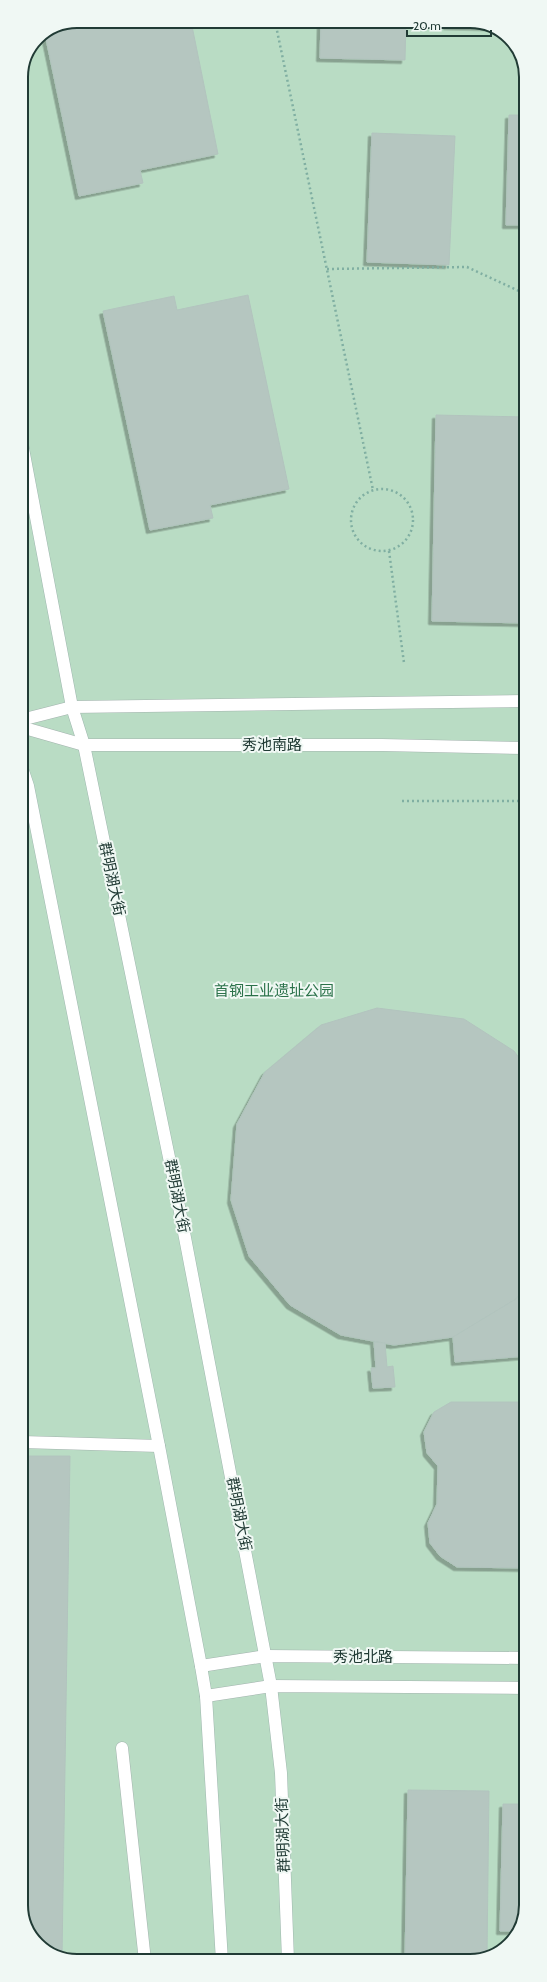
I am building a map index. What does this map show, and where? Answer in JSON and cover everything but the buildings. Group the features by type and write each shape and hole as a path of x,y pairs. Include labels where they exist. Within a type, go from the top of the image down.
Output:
{"main road":[{"name":"群明湖大街","path":"28,475 72,707 84,745 177,1196 266,1656 281,1773 288,1954"},
{"path":"28,718 72,707 519,701"},
{"name":"秀池南路","path":"28,729 84,745 382,745 519,748"},
{"path":"28,788 159,1446 206,1696 222,1954"},
{"path":"28,1442 159,1446"},
{"name":"秀池北路","path":"201,1666 266,1656 519,1658"},
{"name":"秀池北路","path":"206,1696 271,1686 519,1688"},
{"path":"122,1748 144,1954"}],"path":[{"path":"276,28 373,490"},
{"path":"327,269 467,267 519,291"},
{"path":"384,488 395,491 404,498 411,508 413,519 412,529 407,539 399,547 389,551 378,552 367,548 358,541 352,532 350,521 352,510 357,500 363,494 373,490 384,488"},
{"path":"389,551 404,662"},
{"path":"402,801 519,801"}],"green space":[{"name":"首钢工业遗址公园","path":"473,28 489,32 502,40 515,58 518,68 519,1911 514,1927 505,1940 489,1950 479,1953 74,1954 58,1950 45,1942 38,1935 29,1914 28,77 32,58 42,42 58,32 68,29"}]}
